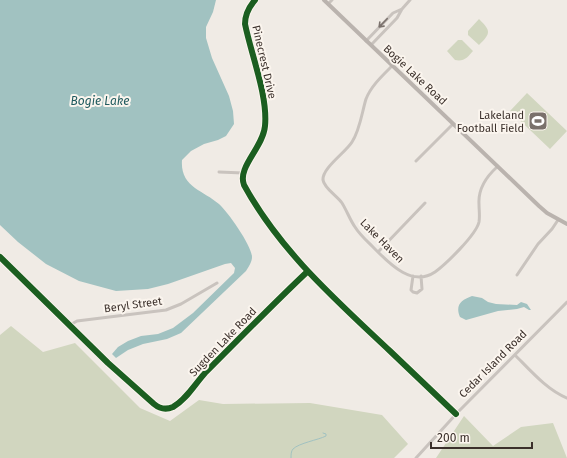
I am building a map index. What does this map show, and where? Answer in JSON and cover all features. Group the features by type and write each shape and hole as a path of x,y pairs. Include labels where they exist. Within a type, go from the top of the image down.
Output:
{"main road":[{"name":"Bogie Lake Road","path":"324,0 497,168 539,206 558,220 567,224"}],"street":[{"name":"Pinecrest Drive","path":"243,174 247,164 262,140 265,126 263,98 244,18 255,0"},
{"path":"328,4 332,0"},
{"path":"371,45 397,18 402,9 410,0"},
{"path":"366,41 393,13 402,9"},
{"name":"Lake Haven","path":"392,66 369,93 353,142 325,172 323,179 325,184 343,204 354,227 378,252 395,268 403,273 413,276 421,276 435,272 464,245 475,230 479,222 480,190 486,179 497,168"},
{"path":"416,161 453,124"},
{"path":"219,172 243,174 242,180 249,195 272,230 307,272 456,414"},
{"path":"378,252 426,203"},
{"path":"517,275 538,244 558,220"},
{"name":"Sugden Lake Road","path":"0,257 108,363 154,404 162,409 168,409 178,403 202,376 282,295 307,272"},
{"path":"413,276 411,290 417,293 422,289 421,276"},
{"name":"Beryl Street","path":"70,325 77,321 166,310 217,283"},
{"name":"Cedar Island Road","path":"416,458 456,414 567,302"},
{"path":"515,355 560,396 567,398"}],"green space":[{"path":"479,19 486,26 488,32 486,38 479,45 468,35 468,31"},
{"path":"458,40 462,40 473,51 463,60 455,60 447,51"},
{"name":"Lakeland Football Field","path":"527,93 567,131 550,149 510,111"},
{"path":"11,326 43,352 75,343 140,408 170,421 199,400 223,404 310,403 382,415 408,444 394,458 0,458 0,335"},
{"path":"464,416 493,446 521,427 553,423 567,458 436,458"}],"water":[{"name":"Bogie Lake","path":"0,0 216,0 213,12 206,27 206,38 212,58 229,96 233,111 234,124 226,136 204,144 191,151 182,160 182,169 189,182 194,187 213,199 228,214 248,245 252,259 246,271 181,333 167,339 143,344 128,350 116,358 112,354 118,347 128,341 141,336 158,334 173,328 193,313 234,273 235,268 231,263 168,284 148,289 116,291 79,281 46,264 18,242 0,225"},
{"path":"472,296 482,298 488,302 496,304 517,305 521,302 527,304 531,310 524,307 498,311 466,320 460,317 458,309 462,301"}],"waterway":[{"path":"291,458 291,452 293,449 326,436 326,434 323,433"}],"cycle path":[{"path":"255,0 248,11 245,24 262,88 265,126 260,142 244,171 244,185 274,232 310,274 456,414"},
{"path":"0,257 108,363 154,404 165,409 178,404 205,373 307,272"}],"place":[{"name":"Lakeland Football Field","path":"538,121"}]}
